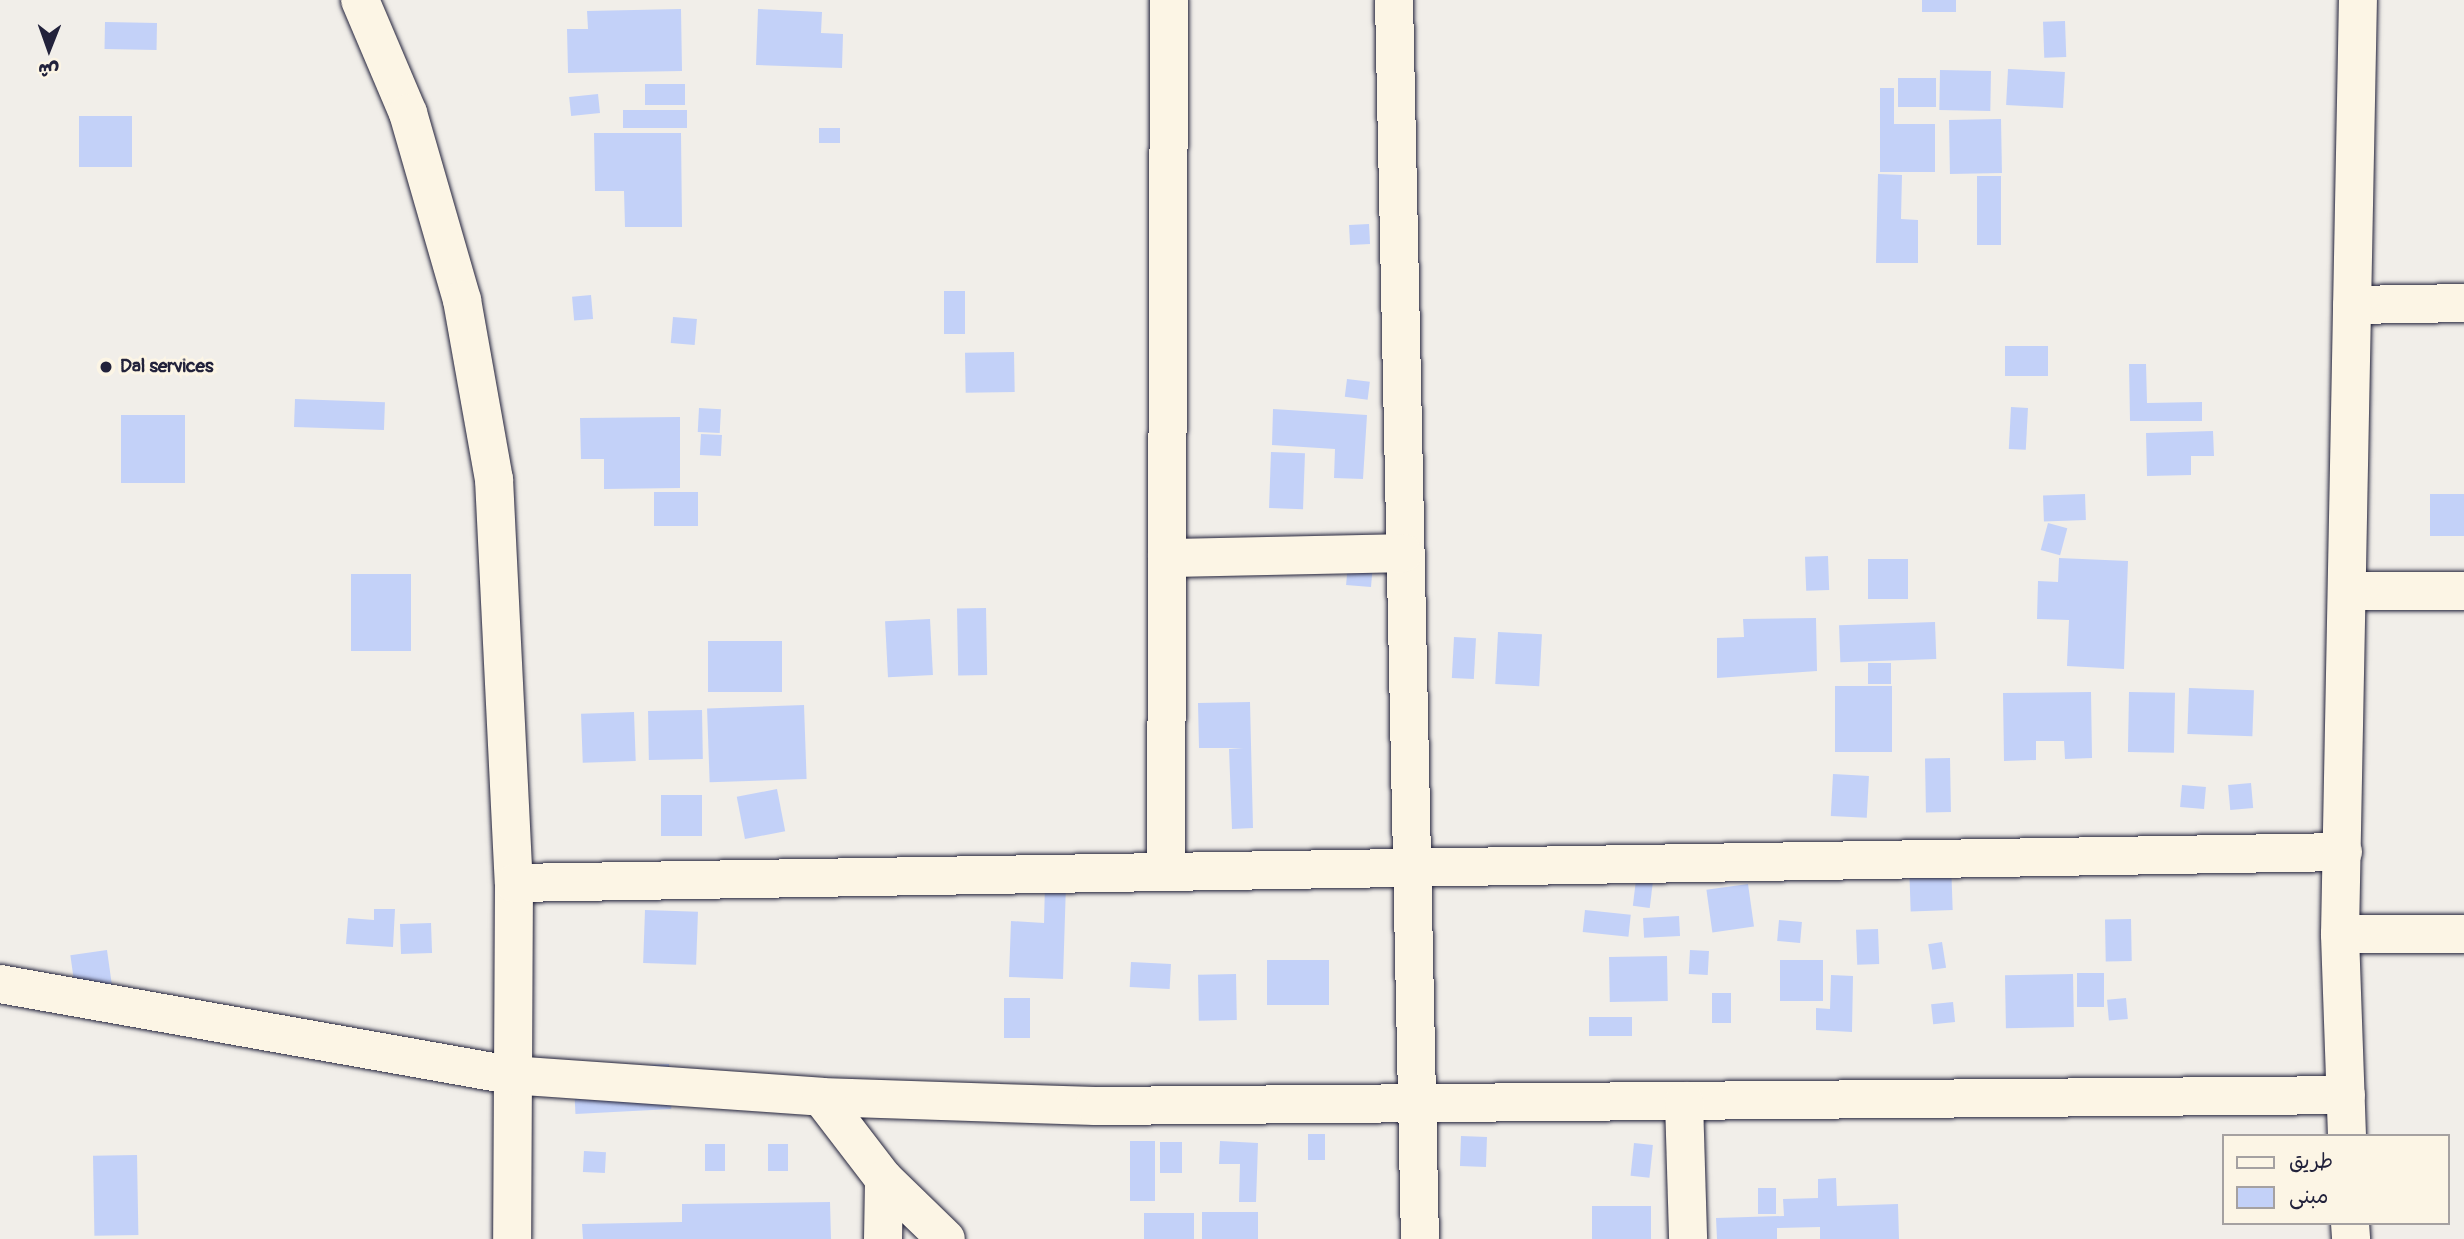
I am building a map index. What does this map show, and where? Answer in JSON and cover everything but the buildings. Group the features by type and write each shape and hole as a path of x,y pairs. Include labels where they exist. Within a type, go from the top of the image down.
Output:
{"street":[{"path":"360,0 408,113 462,300 494,479 514,883 510,1075 512,1239"},
{"path":"1166,871 1169,0"},
{"path":"1394,0 1408,869 1413,1103 1420,1239"},
{"path":"2347,1134 2340,934 2358,0"},
{"path":"2352,305 2464,303"},
{"path":"1167,558 1403,553"},
{"path":"2347,591 2464,590"},
{"path":"514,883 2343,852"},
{"path":"2340,934 2464,934"},
{"path":"0,984 510,1075 821,1097 1096,1106 2346,1095"},
{"path":"821,1097 884,1179 946,1239"},
{"path":"1684,1101 1688,1239"},
{"path":"883,1239 884,1179"}],"place":[{"name":"Dal services","path":"106,367"}]}
